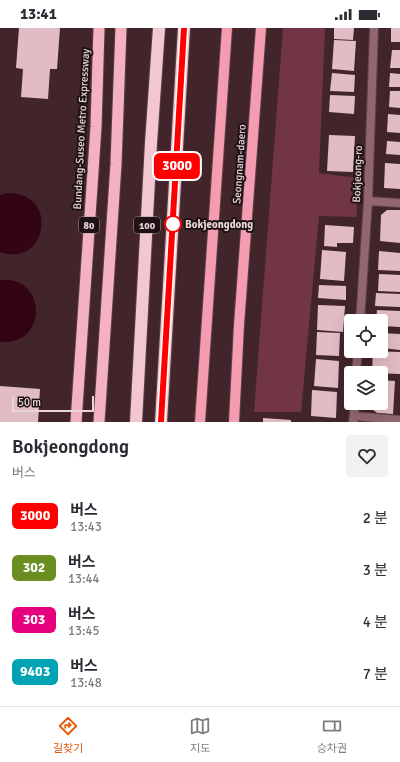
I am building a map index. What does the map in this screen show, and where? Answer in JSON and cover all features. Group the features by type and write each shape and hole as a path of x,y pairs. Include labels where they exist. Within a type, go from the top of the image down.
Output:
{"highway":[{"name":"Bundang-Suseo Metro Expressway","path":"76,422 96,127 100,28"},
{"name":"80","path":"99,422 116,164 121,28"},
{"name":"100","path":"136,422 151,143 159,28"},
{"name":"100","path":"162,422 184,28"}],"main road":[{"name":"Seongnam-daero","path":"200,422 227,28"},
{"name":"Seongnam-daero","path":"234,422 239,325 261,28"}],"street":[{"name":"Bokjeong-ro","path":"360,314 368,201 374,28"},
{"path":"368,201 400,203"},
{"path":"353,419 400,420"}],"shaded area":[{"path":"283,28 325,28 319,173 356,178 357,217 319,216 301,412 254,412"},
{"path":"6,193 23,196 35,204 41,215 41,228 37,240 28,250 16,254 0,252 0,195"},
{"path":"0,280 16,281 27,288 34,298 36,311 34,323 27,333 16,340 0,342"}],"building":[{"path":"19,28 60,28 57,69 50,69 48,99 21,97 23,69 16,68"},
{"path":"334,28 354,28 353,40 334,39"},
{"path":"391,28 400,28 400,42 391,42"},
{"path":"334,40 356,41 354,71 332,69"},
{"path":"392,50 400,50 400,68 390,68"},
{"path":"332,73 355,75 354,92 330,91"},
{"path":"390,73 400,74 400,87 389,87"},
{"path":"390,91 400,91 400,108 389,107"},
{"path":"330,95 355,96 354,114 329,112"},
{"path":"388,114 400,115 400,133 387,132"},
{"path":"329,135 355,136 353,172 327,171"},
{"path":"387,141 400,142 400,155 386,154"},
{"path":"385,163 400,164 400,189 384,188"},
{"path":"387,210 400,210 400,243 380,241 381,215"},
{"path":"325,225 354,227 353,243 337,243 337,247 324,246"},
{"path":"322,250 346,252 344,281 320,279"},
{"path":"379,251 400,253 400,271 378,270"},
{"path":"379,274 400,275 400,292 378,291"},
{"path":"319,285 346,286 346,300 318,298"},
{"path":"376,293 400,294 400,307 375,306"},
{"path":"318,305 345,306 343,332 317,330"},
{"path":"377,310 400,311 400,327 388,326 388,314 377,314"},
{"path":"317,332 340,333 339,356 316,355"},
{"path":"388,333 400,334 400,350 388,349"},
{"path":"388,352 400,352 400,374 388,374 388,366 372,366 373,358 388,358"},
{"path":"316,359 339,361 338,388 314,386"},
{"path":"388,380 395,381 393,414 377,413 373,410 388,410"},
{"path":"0,386 40,389 38,422 0,422"},
{"path":"312,390 337,392 336,418 311,416"},
{"path":"263,418 291,420 291,422 263,422"}],"bus line":[{"name":"3000","path":"161,422 184,28"}],"place":[{"name":"Bokjeongdong","path":"173,224"}]}
